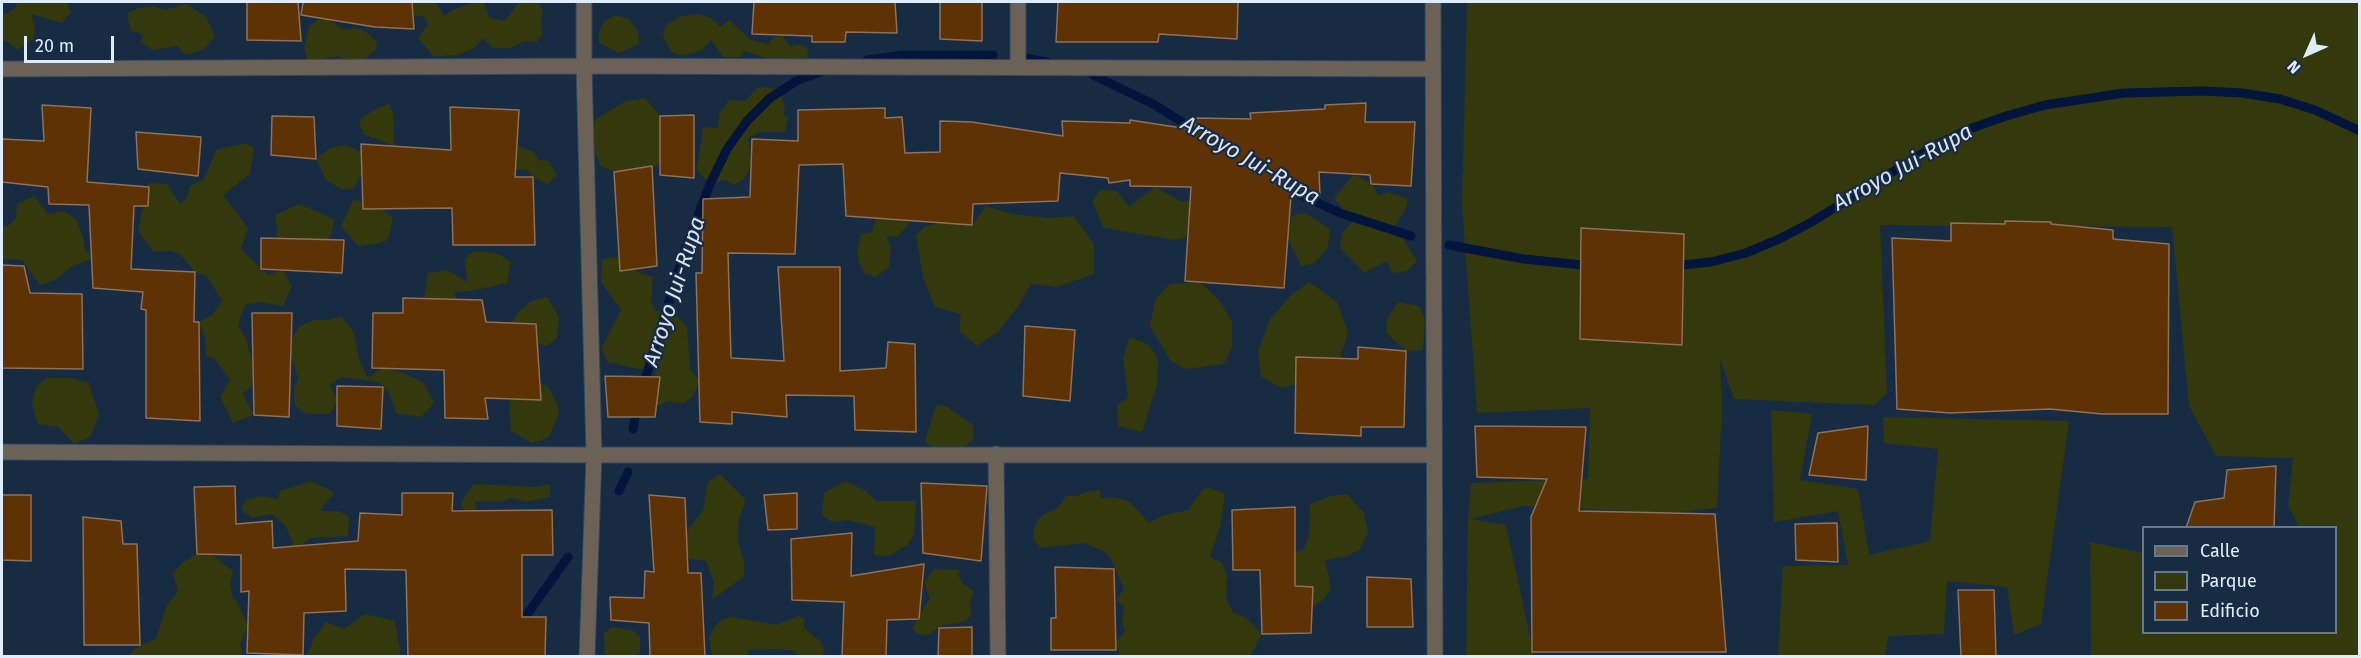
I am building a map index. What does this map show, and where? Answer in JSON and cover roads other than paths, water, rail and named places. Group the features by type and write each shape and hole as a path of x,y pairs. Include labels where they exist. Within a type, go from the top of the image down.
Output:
{"street":[{"path":"585,2 584,66 594,455 587,657"},
{"path":"1018,2 1018,66"},
{"path":"1433,2 1435,657"},
{"path":"2,69 584,66 1433,69"},
{"path":"2,452 1434,455"},
{"path":"996,454 998,657"}],"waterway":[{"name":"Arroyo Jui-Rupa","path":"867,60 904,55 993,55"},
{"name":"Arroyo Jui-Rupa","path":"1019,57 1047,62"},
{"name":"Arroyo Jui-Rupa","path":"643,386 684,252 710,184 727,149 747,121 770,98 798,80 823,71"},
{"name":"Arroyo Jui-Rupa","path":"1093,75 1155,105 1204,136"},
{"name":"Arroyo Jui-Rupa","path":"1672,266 1711,262 1746,253 1779,239 1810,223 1936,145 1969,129 2045,105 2124,93 2203,91 2242,93 2280,99 2315,110 2360,131"},
{"name":"Arroyo Jui-Rupa","path":"1292,191 1340,213 1411,236"},
{"name":"Arroyo Jui-Rupa","path":"1449,245 1524,259 1592,266"},
{"name":"Arroyo Jui-Rupa","path":"633,429 637,405"},
{"name":"Arroyo Jui-Rupa","path":"619,491 628,472"},
{"name":"Arroyo Jui-Rupa","path":"519,626 568,557"}]}
